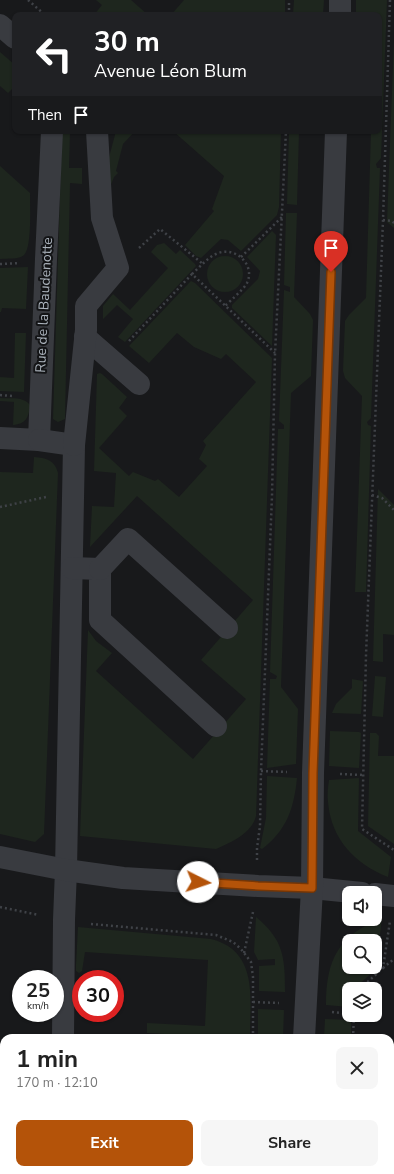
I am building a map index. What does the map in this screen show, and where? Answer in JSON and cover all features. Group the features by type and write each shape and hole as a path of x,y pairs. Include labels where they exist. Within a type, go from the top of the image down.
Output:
{"street":[{"path":"340,0 340,12"},
{"path":"0,25 12,35"},
{"name":"Rue de la Baudenotte","path":"39,440 42,336 52,134"},
{"path":"63,1034 74,444 85,337 86,306 118,268 102,218 97,134"},
{"path":"304,1034 312,888 313,773 336,134"},
{"path":"85,337 139,384"},
{"path":"0,438 74,444"},
{"path":"216,726 100,620 100,569 128,539 227,628"},
{"path":"72,568 100,569"},
{"path":"0,857 66,870 123,878 312,888 342,891"},
{"path":"382,898 393,905"}],"path":[{"path":"28,0 42,12"},
{"path":"289,0 289,12"},
{"path":"390,0 366,655 362,829 394,850"},
{"path":"244,953 258,886 256,848 260,826 272,496 275,354 286,134"},
{"path":"241,257 282,217"},
{"path":"383,220 392,221 394,223"},
{"path":"118,268 160,229 203,264"},
{"path":"112,359 208,258 217,253 229,251 241,257 247,264 250,272 246,284 225,306"},
{"path":"192,274 275,354"},
{"path":"0,507 74,490"},
{"path":"372,495 382,498 394,510"},
{"path":"383,968 393,905"},
{"path":"0,907 88,924 216,936 233,942 251,962 253,1034"},
{"path":"368,982 394,959"},
{"path":"354,1022 354,1034"}],"shaded area":[{"path":"96,0 131,0 145,12 96,12 102,5"},
{"path":"184,0 285,0 285,12 174,12"},
{"path":"294,0 324,0 323,12 293,12"},
{"path":"356,0 387,0 382,132 382,12 356,12"},
{"path":"394,39 394,228 387,222"},
{"path":"0,52 12,62 12,89 8,93 0,86"},
{"path":"62,134 70,134 69,168 82,168 82,184 70,183 65,419 58,422 53,419"},
{"path":"115,134 132,134 123,144 116,171 118,173 114,177 110,187 103,180"},
{"path":"176,134 281,134 279,207 277,215 241,251 228,240 221,239 201,258 196,256 185,245 214,211 212,209 224,176"},
{"path":"289,134 299,134 297,205 287,204"},
{"path":"371,134 382,134 381,158 376,164 377,168 380,168 371,418 367,422 368,425 371,426 366,592 355,592 362,396 345,378 343,371 345,321 366,298"},
{"path":"0,166 30,193 30,226 28,244 27,251 22,257 0,259"},
{"path":"286,213 297,213 294,297 310,314 313,320 311,376 291,393 281,687 298,709 296,764 267,768 270,679 276,679 277,676 270,672 278,429 284,429 284,425 279,421 284,290 290,292 290,287 284,285"},
{"path":"272,231 276,235 272,346 232,308 232,305 258,279 260,271 247,257"},
{"path":"164,243 176,254 180,250 196,266 125,342 118,337 133,319 117,305 103,319 103,306 113,294 130,310 168,268 151,252 157,245"},
{"path":"229,256 238,261 242,267 242,281 238,287 229,292 221,292 212,287 208,281 207,270 212,261 218,257"},
{"path":"28,267 26,309 2,308 0,312 0,268"},
{"path":"191,281 195,283 272,358 256,816 254,822 246,832 235,840 216,849 80,836 88,630 96,641 112,653 96,671 193,759 246,699 201,660 253,600 137,496 90,547 92,506 114,507 116,473 94,471 97,374 102,374 127,397 119,408 127,416 99,448 129,476 133,472 155,481 158,479 179,497 207,466 199,459 206,445 203,441 256,382 226,354 221,359 194,347 177,333 149,363 129,346"},
{"path":"15,333 26,333 24,392 0,391 0,377 14,378"},
{"path":"0,398 16,398 27,402 30,405 29,413 26,419 21,423 13,425 14,402 0,401"},
{"path":"34,457 52,462 58,473 44,834 35,842 0,834 0,472 33,473"},
{"path":"378,489 394,505 394,635 383,634 383,662 373,661"},
{"path":"375,676 386,677 383,717 372,716"},
{"path":"352,679 363,681 361,714 332,713 336,704 352,688"},
{"path":"330,731 361,733 359,768 329,766"},
{"path":"370,733 376,733 379,736 378,756 394,756 394,844 368,826"},
{"path":"267,776 297,778 294,799 288,818 278,834 262,849 260,848 266,818"},
{"path":"359,778 358,831 391,857 388,877 376,872 355,857 340,839 334,828 330,815 328,802 329,780"},
{"path":"256,917 272,934 281,950 285,992 259,991 259,966 275,965 275,959 258,960 254,952"},
{"path":"365,926 381,926 380,934 353,934"},
{"path":"78,927 211,939 226,945 237,954 244,965 248,978 251,1008 250,1034 147,1033 147,1023 205,1026 208,960 85,952 82,970 76,970"},
{"path":"342,945 342,974 370,974 362,982 342,982 342,1006 326,1005 329,974 332,962"},
{"path":"258,1009 284,1010 283,1034 258,1034"},
{"path":"325,1019 342,1020 342,1022 351,1022 351,1034 324,1034"}],"route":[{"path":"198,882 289,888 312,888 313,773 331,272"}]}
